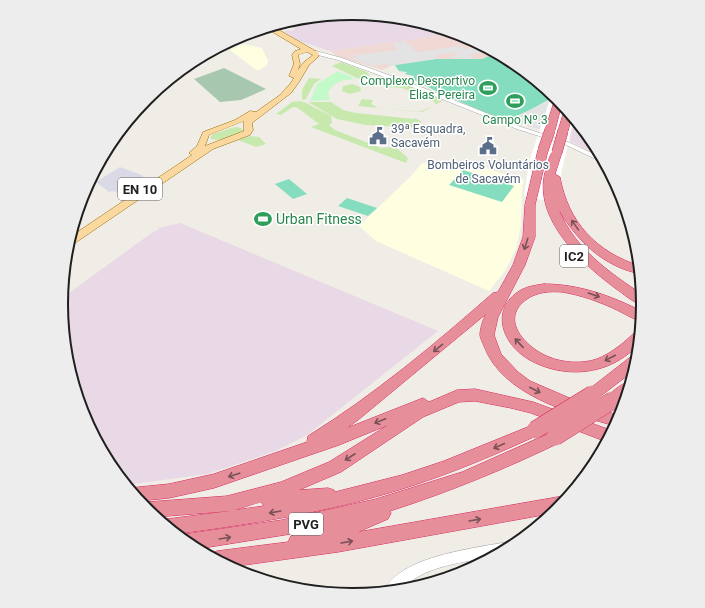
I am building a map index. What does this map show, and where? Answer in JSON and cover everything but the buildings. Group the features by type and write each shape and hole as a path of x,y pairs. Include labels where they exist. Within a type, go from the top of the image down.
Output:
{"highway":[{"name":"IC2","path":"557,107 543,150 537,179 545,210 550,222 564,244 594,275 636,304"},
{"name":"IC2","path":"567,118 556,157 549,175 549,192 551,202 560,223 576,246 595,266 636,296"},
{"path":"556,157 556,182 560,198 577,229 592,246 602,254 614,261 634,268"},
{"path":"537,179 530,205 529,237 519,265 491,317 488,335 495,356 503,367 513,376 536,391 584,411 612,419"},
{"path":"634,340 624,350 606,361 587,366 566,366 539,358 519,344 512,335 508,324 508,314 517,299 525,294 535,290 558,288 588,293 636,314"},
{"path":"271,462 316,439 353,416 468,323 504,291"},
{"name":"PVG","path":"176,526 262,514 368,493 462,462 535,430 594,394 630,366"},
{"name":"PVG","path":"196,541 307,524 370,510 422,494 478,474 555,437 622,393"},
{"path":"225,504 283,489 335,467 418,413 457,396 475,394 533,408 605,434"},
{"path":"141,493 200,485 333,440 420,405 444,402"},
{"path":"156,509 291,497 368,493"},
{"path":"253,554 353,526 422,494"},
{"path":"226,559 338,544 552,506"}],"main road":[{"path":"275,31 314,56"},
{"path":"271,32 286,41 296,55 303,59 314,56"},
{"path":"296,55 306,50"},
{"name":"EN 10","path":"78,230 200,149 204,136 208,133 230,126 251,115 275,98 283,91 296,70 296,55"},
{"name":"EN 10","path":"76,237 205,151 221,142 248,132 250,120 272,106 288,92 294,85 304,65 314,56"},
{"name":"EN 10","path":"230,126 242,125 248,128"},
{"name":"EN 10","path":"204,139 209,142 221,142"}],"street":[{"path":"314,56 332,56 435,94 519,128 572,145 595,157"},
{"path":"398,585 410,574 422,568 444,561 492,551"}],"shaded area":[{"path":"352,20 390,22 408,25 443,35 330,51 296,40 284,31 295,30 292,26 315,22"},
{"path":"443,35 478,49 491,56 482,59 436,59 394,64 382,70 337,56 330,51"},
{"path":"405,41 417,52 460,46 464,49 474,48 483,52 469,55 473,59 448,58 462,52 436,55 436,59 390,66 386,64 374,66 352,59 356,57 354,55 398,50 392,43"},
{"path":"243,44 262,48 268,61 266,66 256,70 230,50"},
{"path":"224,68 266,89 241,100 220,102 194,79"},
{"path":"550,100 574,126 571,138 509,120"},
{"path":"573,126 593,152 570,141"},
{"path":"422,163 476,165 524,180 522,190 521,225 516,249 505,271 489,291 376,241 359,226 411,176"},
{"path":"120,167 144,176 119,193 112,191 109,192 96,182"},
{"path":"180,223 438,331 307,435 276,451 207,474 133,484 116,462 98,430 90,413 78,378 71,341 69,293 159,228"}],"green space":[{"name":"Complexo Desportivo Elias Pereira","path":"490,56 494,58 540,90 549,99 507,120 498,118 412,79 414,76 405,74 407,72 399,71 394,64 436,59 482,59"},
{"path":"341,62 367,72 370,75 363,80 332,66"},
{"path":"338,71 356,79 339,82 333,86 328,93 330,100 310,101 317,84"},
{"path":"309,78 321,79 314,84 306,99 302,100 302,90"},
{"path":"382,78 391,79 438,97 442,101 435,105 435,102 402,88 375,86 370,83"},
{"path":"352,84 360,87 361,91 350,94 342,91 343,86"},
{"path":"362,99 373,100 371,104 378,108 358,106"},
{"path":"292,102 304,102 331,116 332,123 329,125 335,130 381,148 395,147 408,158 406,163 311,127 319,124 298,108 293,107 281,115 276,114"},
{"path":"308,102 331,102 343,110 356,113 415,118 421,121 419,128 366,125 337,119"},
{"path":"235,127 243,130 227,138 217,140 210,138 213,134"},
{"path":"250,136 259,137 266,144 256,147 238,140"},
{"path":"463,170 514,186 502,202 449,185"},
{"path":"289,179 307,194 293,199 275,184"},
{"path":"347,198 377,208 368,216 338,206"}],"pier":[{"path":"550,100 572,125 561,174 563,191 555,203 524,196 529,162"}],"place":[{"name":"Complexo Desportivo Elias Pereira","path":"488,88"},
{"name":"Campo Nº.3","path":"515,101"},
{"name":"39ª Esquadra, Sacavém","path":"378,136"},
{"name":"Bombeiros Voluntários de Sacavém","path":"488,146"},
{"name":"Urban Fitness","path":"263,219"}]}
